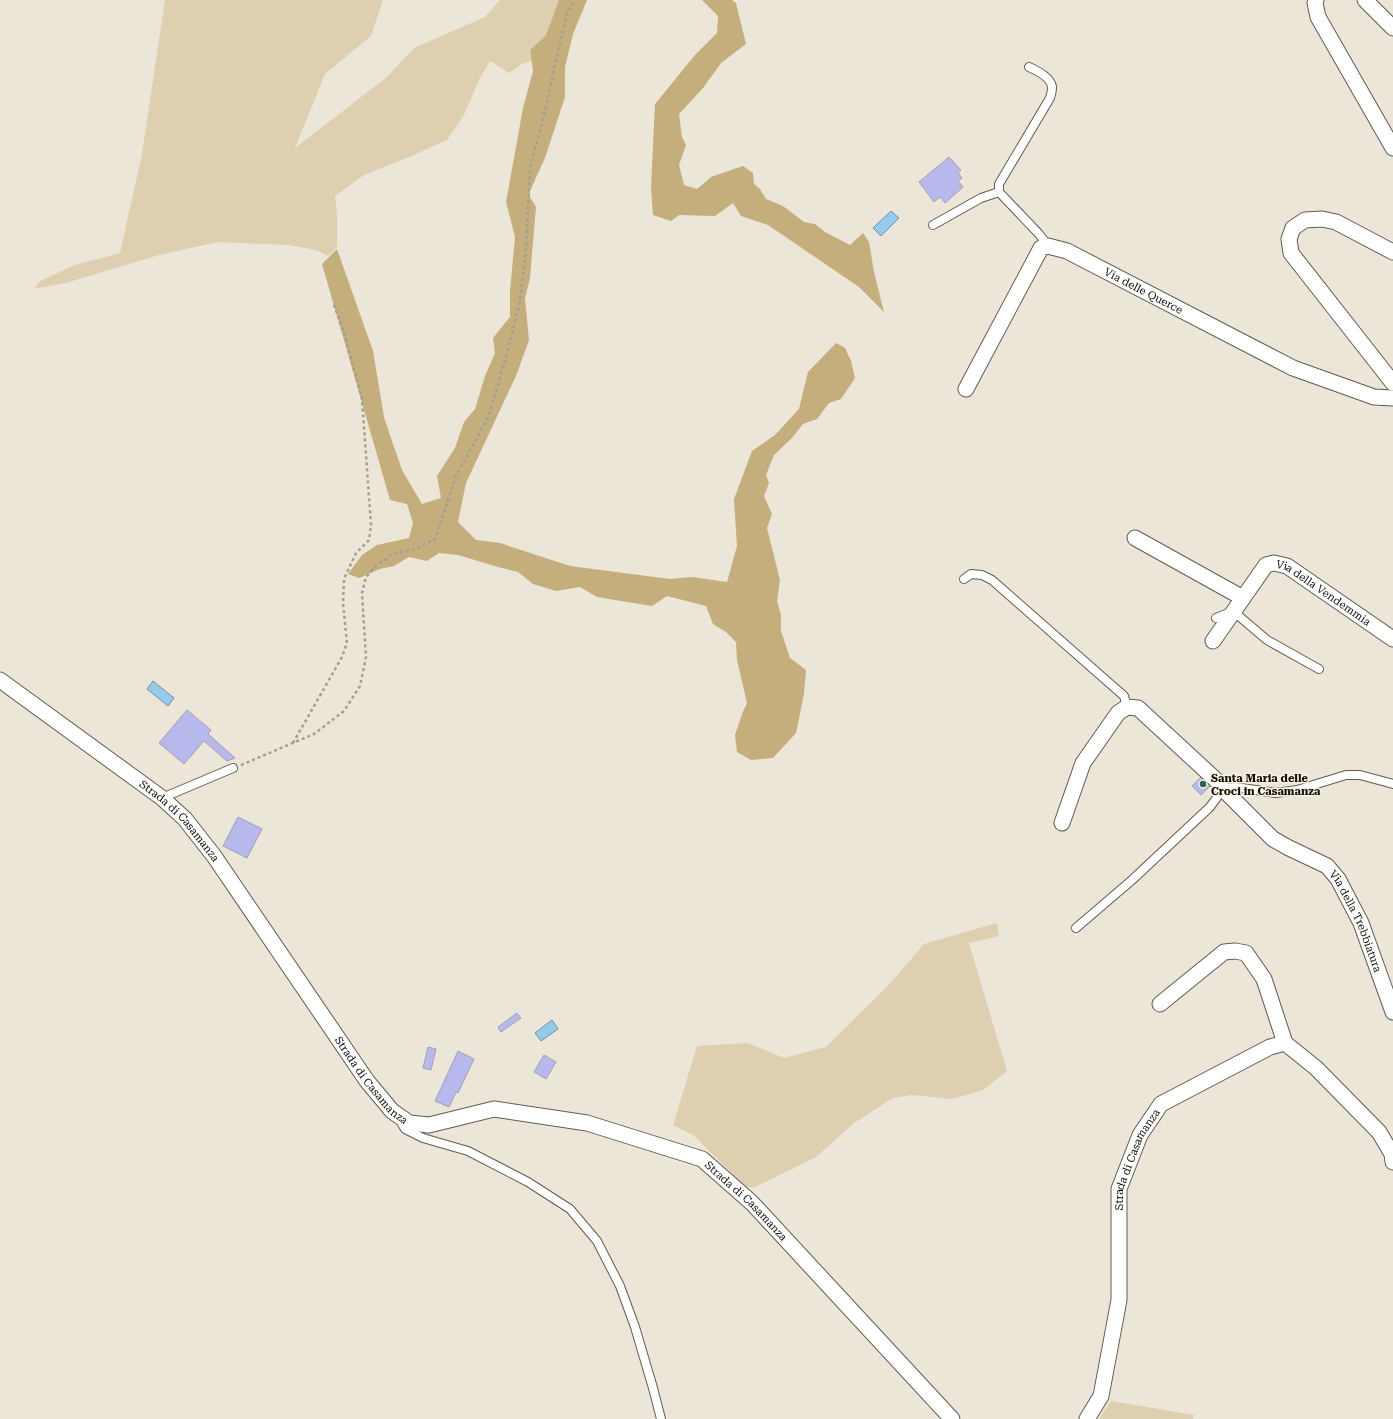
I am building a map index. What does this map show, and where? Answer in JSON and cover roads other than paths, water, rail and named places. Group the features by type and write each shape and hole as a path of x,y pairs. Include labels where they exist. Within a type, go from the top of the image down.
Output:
{"street":[{"path":"1316,0 1315,3 1318,17 1393,148"},
{"path":"1365,0 1393,28"},
{"path":"1393,252 1336,222 1322,219 1305,220 1292,228 1289,239 1291,253 1393,383"},
{"path":"966,389 1041,248 1048,246"},
{"name":"Via delle Querce","path":"1048,246 1067,251 1293,368 1374,397 1393,398"},
{"path":"1135,538 1243,598"},
{"name":"Via della Vendemmia","path":"1212,641 1266,565 1274,562 1287,566 1393,638"},
{"name":"Strada di Casamanza","path":"0,680 162,798 185,819 214,856 367,1081 392,1111 409,1123 429,1125 494,1109 587,1123 702,1159 752,1203 952,1419"},
{"path":"1062,823 1083,763 1118,713 1127,707"},
{"name":"Via della Trebbiatura","path":"1127,707 1138,708 1216,780 1223,789 1274,839 1289,848 1327,866 1338,879 1361,923 1393,1012"},
{"path":"1160,1004 1224,952 1235,951 1246,953 1264,979 1285,1043 1316,1068 1379,1132 1393,1156"},
{"name":"Strada di Casamanza","path":"1087,1419 1101,1396 1119,1300 1119,1189 1140,1135 1161,1104 1270,1047 1285,1043"}],"lane":[{"path":"1029,67 1048,78 1052,87 1050,98 999,184 999,192 1039,234 1048,246"},
{"path":"933,225 982,198 999,192"},
{"path":"964,579 971,574 982,575 992,580 1124,696 1127,707"},
{"path":"1216,618 1233,611 1267,640 1319,669"},
{"path":"162,798 232,768"},
{"path":"1076,928 1132,880 1210,807 1223,789 1235,787 1276,793 1297,790 1346,775 1360,775 1393,784"},
{"path":"392,1111 405,1129 423,1138 468,1151 528,1182 570,1209 597,1241 620,1286 635,1327 661,1419"}],"water":[{"path":"891,211 899,218 881,236 873,228"},
{"path":"153,681 174,698 168,706 147,689"},
{"path":"552,1020 558,1029 541,1041 535,1033"}],"place":[{"name":"Santa Maria delle Croci in Casamanza","path":"1203,784"}]}
